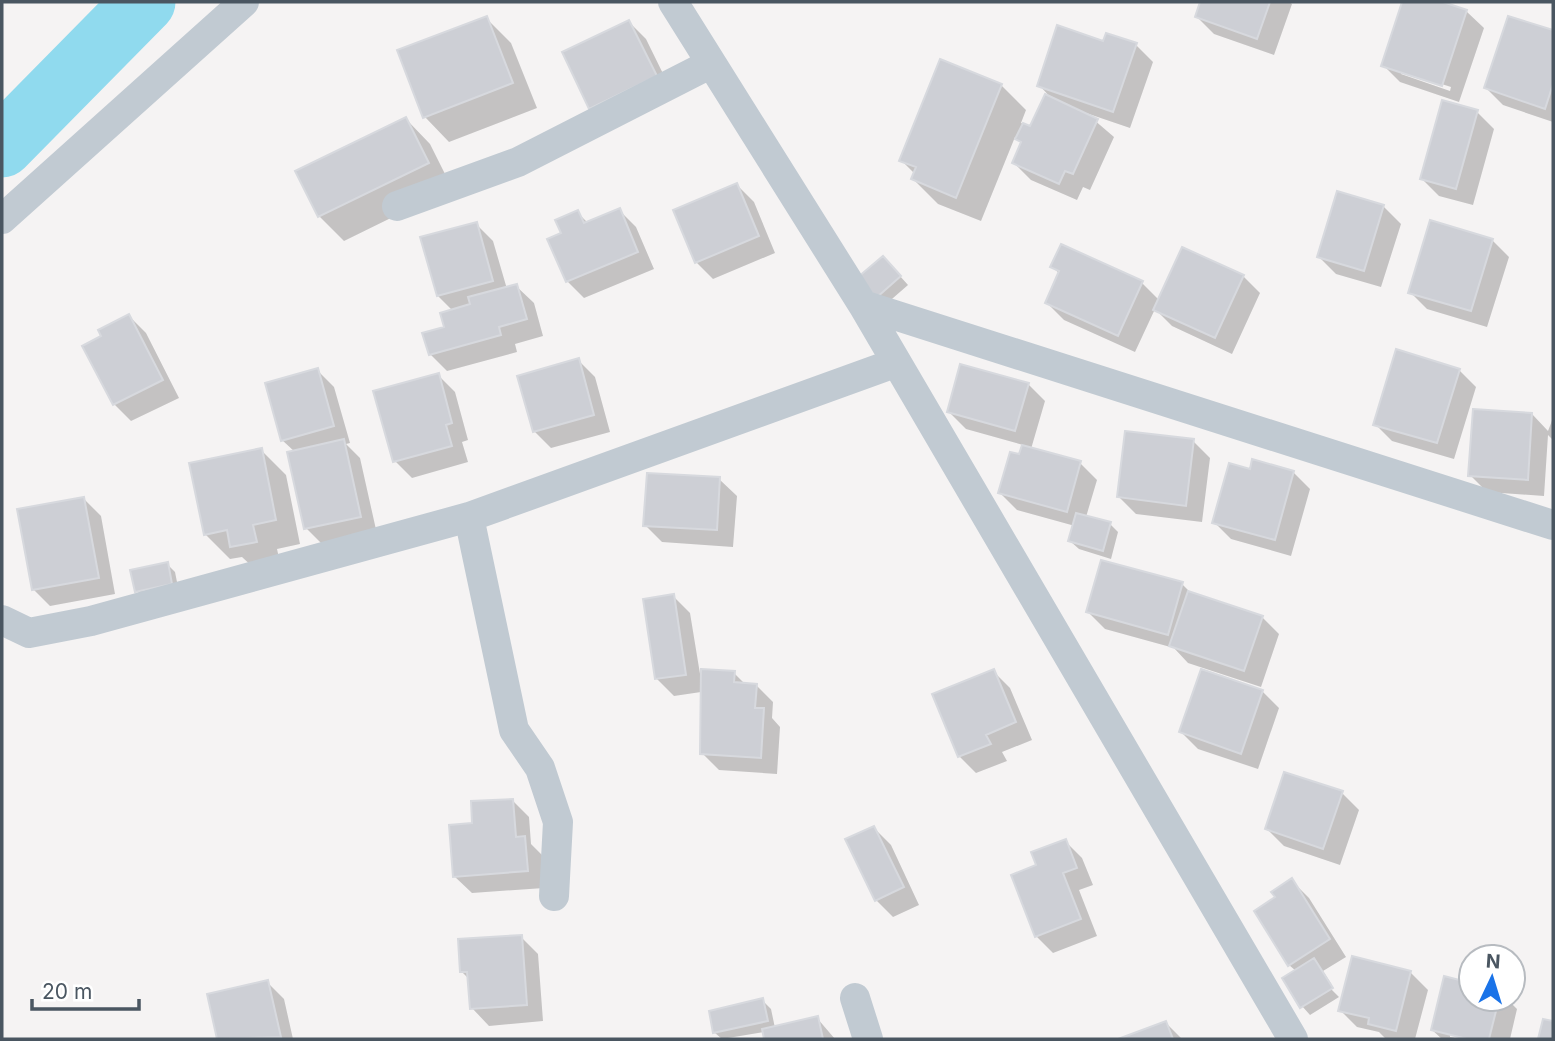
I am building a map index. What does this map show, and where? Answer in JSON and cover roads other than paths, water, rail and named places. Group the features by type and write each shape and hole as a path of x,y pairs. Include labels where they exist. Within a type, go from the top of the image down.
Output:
{"street":[{"path":"2,219 244,2"},
{"path":"673,2 863,305 1293,1039"},
{"path":"397,206 518,162 710,64"},
{"path":"863,305 1553,525"},
{"path":"2,620 29,633 91,621 469,517 895,363"},
{"path":"469,517 514,730 540,768 558,822 554,895"},
{"path":"855,998 868,1039"}],"waterway":[{"path":"2,146 144,2"}]}
